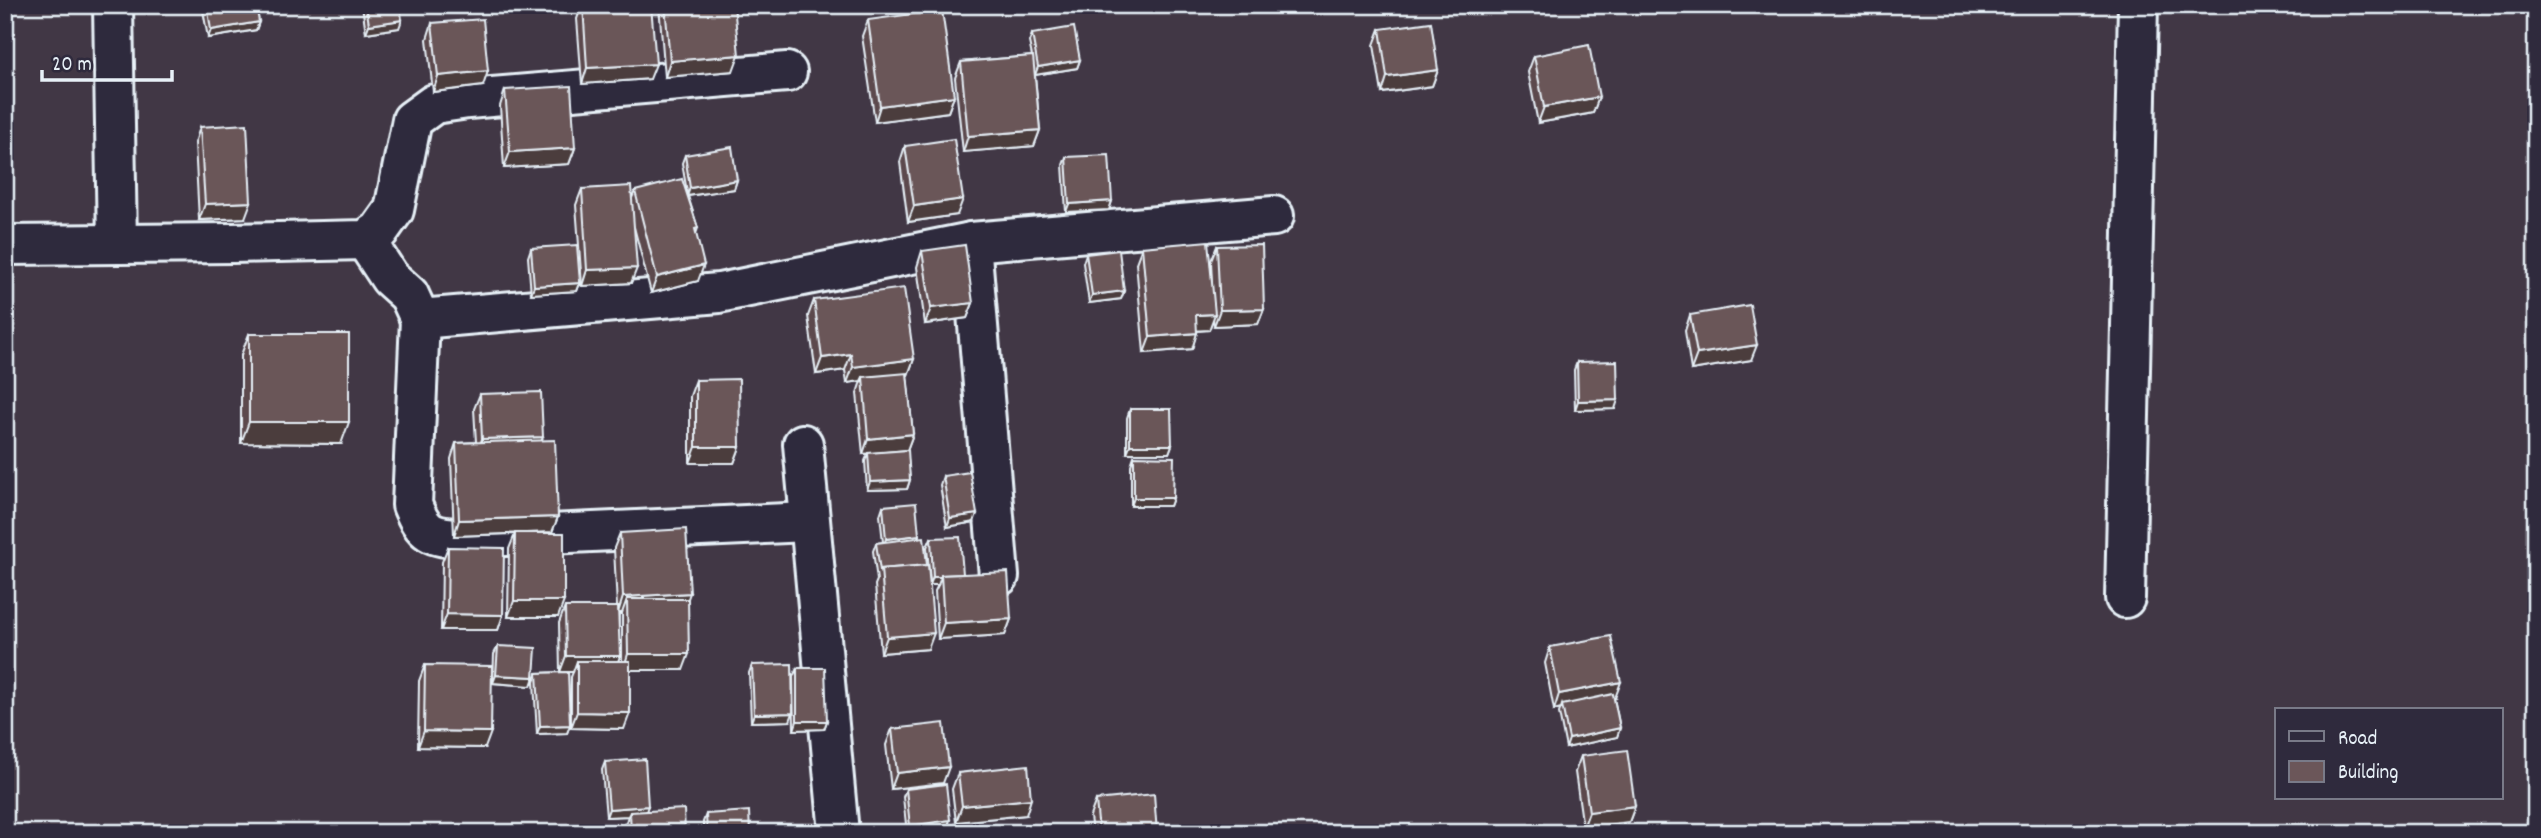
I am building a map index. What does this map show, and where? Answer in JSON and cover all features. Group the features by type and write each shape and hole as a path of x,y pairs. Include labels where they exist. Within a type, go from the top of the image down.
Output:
{"street":[{"path":"113,5 117,244"},
{"path":"2125,598 2138,5"},
{"path":"5,244 365,240 379,231 394,210 412,120 434,104 787,72"},
{"path":"420,319 719,293 971,242 1274,216"},
{"path":"365,240 390,278 410,295 420,319 412,505 420,525 436,537 808,522"},
{"path":"971,242 999,576"},
{"path":"803,444 808,522 839,833"}],"building":[{"path":"207,5 256,5 259,22 211,30"},
{"path":"366,5 400,5 402,20 369,25"},
{"path":"583,5 651,5 656,64 587,68"},
{"path":"665,5 734,5 739,55 670,61"},
{"path":"942,10 954,96 880,106 868,20"},
{"path":"483,19 488,71 438,76 432,23"},
{"path":"1431,22 1438,70 1387,77 1380,29"},
{"path":"1074,27 1080,60 1038,67 1032,34"},
{"path":"1589,45 1599,97 1544,107 1534,56"},
{"path":"1033,56 1040,130 968,136 961,62"},
{"path":"571,86 575,148 510,152 505,90"},
{"path":"247,124 251,202 205,204 200,127"},
{"path":"954,139 963,199 914,206 905,146"},
{"path":"732,147 737,180 690,188 685,155"},
{"path":"1109,155 1112,201 1069,204 1066,157"},
{"path":"682,179 698,228 695,229 704,265 657,277 635,191"},
{"path":"631,186 637,268 587,270 582,189"},
{"path":"1208,241 1215,314 1196,315 1197,333 1150,337 1142,247"},
{"path":"577,245 580,283 534,286 531,248"},
{"path":"965,245 973,303 931,308 922,251"},
{"path":"1262,245 1264,309 1220,310 1217,246"},
{"path":"1119,250 1124,291 1092,295 1086,254"},
{"path":"904,288 914,359 853,367 851,354 822,358 814,300"},
{"path":"1750,305 1757,345 1697,354 1690,315"},
{"path":"249,334 349,334 349,422 249,422"},
{"path":"1617,361 1618,400 1578,401 1577,362"},
{"path":"907,373 913,434 868,439 863,377"},
{"path":"739,379 740,447 696,447 696,380"},
{"path":"541,392 543,437 482,439 480,394"},
{"path":"1130,409 1171,409 1172,445 1130,445"},
{"path":"555,440 558,517 459,520 456,443"},
{"path":"908,450 910,480 870,482 868,453"},
{"path":"1134,456 1174,457 1173,498 1134,498"},
{"path":"970,472 977,514 950,518 943,476"},
{"path":"916,503 919,535 886,539 883,506"},
{"path":"686,529 690,593 623,597 620,533"},
{"path":"515,533 564,533 564,601 514,601"},
{"path":"924,537 927,565 880,571 876,543"},
{"path":"960,537 963,574 933,577 931,538"},
{"path":"448,547 504,548 503,615 447,614"},
{"path":"928,565 934,633 887,637 881,569"},
{"path":"1008,572 1011,619 944,623 941,575"},
{"path":"627,599 688,599 689,654 628,654"},
{"path":"565,607 618,607 620,656 566,656"},
{"path":"1611,636 1621,682 1559,694 1550,647"},
{"path":"498,646 536,648 534,677 496,675"},
{"path":"577,661 630,661 630,713 577,712"},
{"path":"792,664 793,713 754,714 752,665"},
{"path":"425,665 492,666 491,732 424,731"},
{"path":"797,668 825,668 827,721 797,721"},
{"path":"568,672 570,725 540,726 537,673"},
{"path":"1613,694 1620,728 1569,739 1562,705"},
{"path":"944,723 949,767 897,773 892,729"},
{"path":"1627,750 1635,806 1589,812 1581,756"},
{"path":"645,759 648,806 609,809 605,762"},
{"path":"1028,765 1031,799 962,806 958,773"},
{"path":"946,784 950,820 910,826 906,789"},
{"path":"1154,794 1157,833 1099,833 1096,800"},
{"path":"684,809 685,833 631,833 630,812"},
{"path":"749,811 750,833 707,833 706,814"}]}
